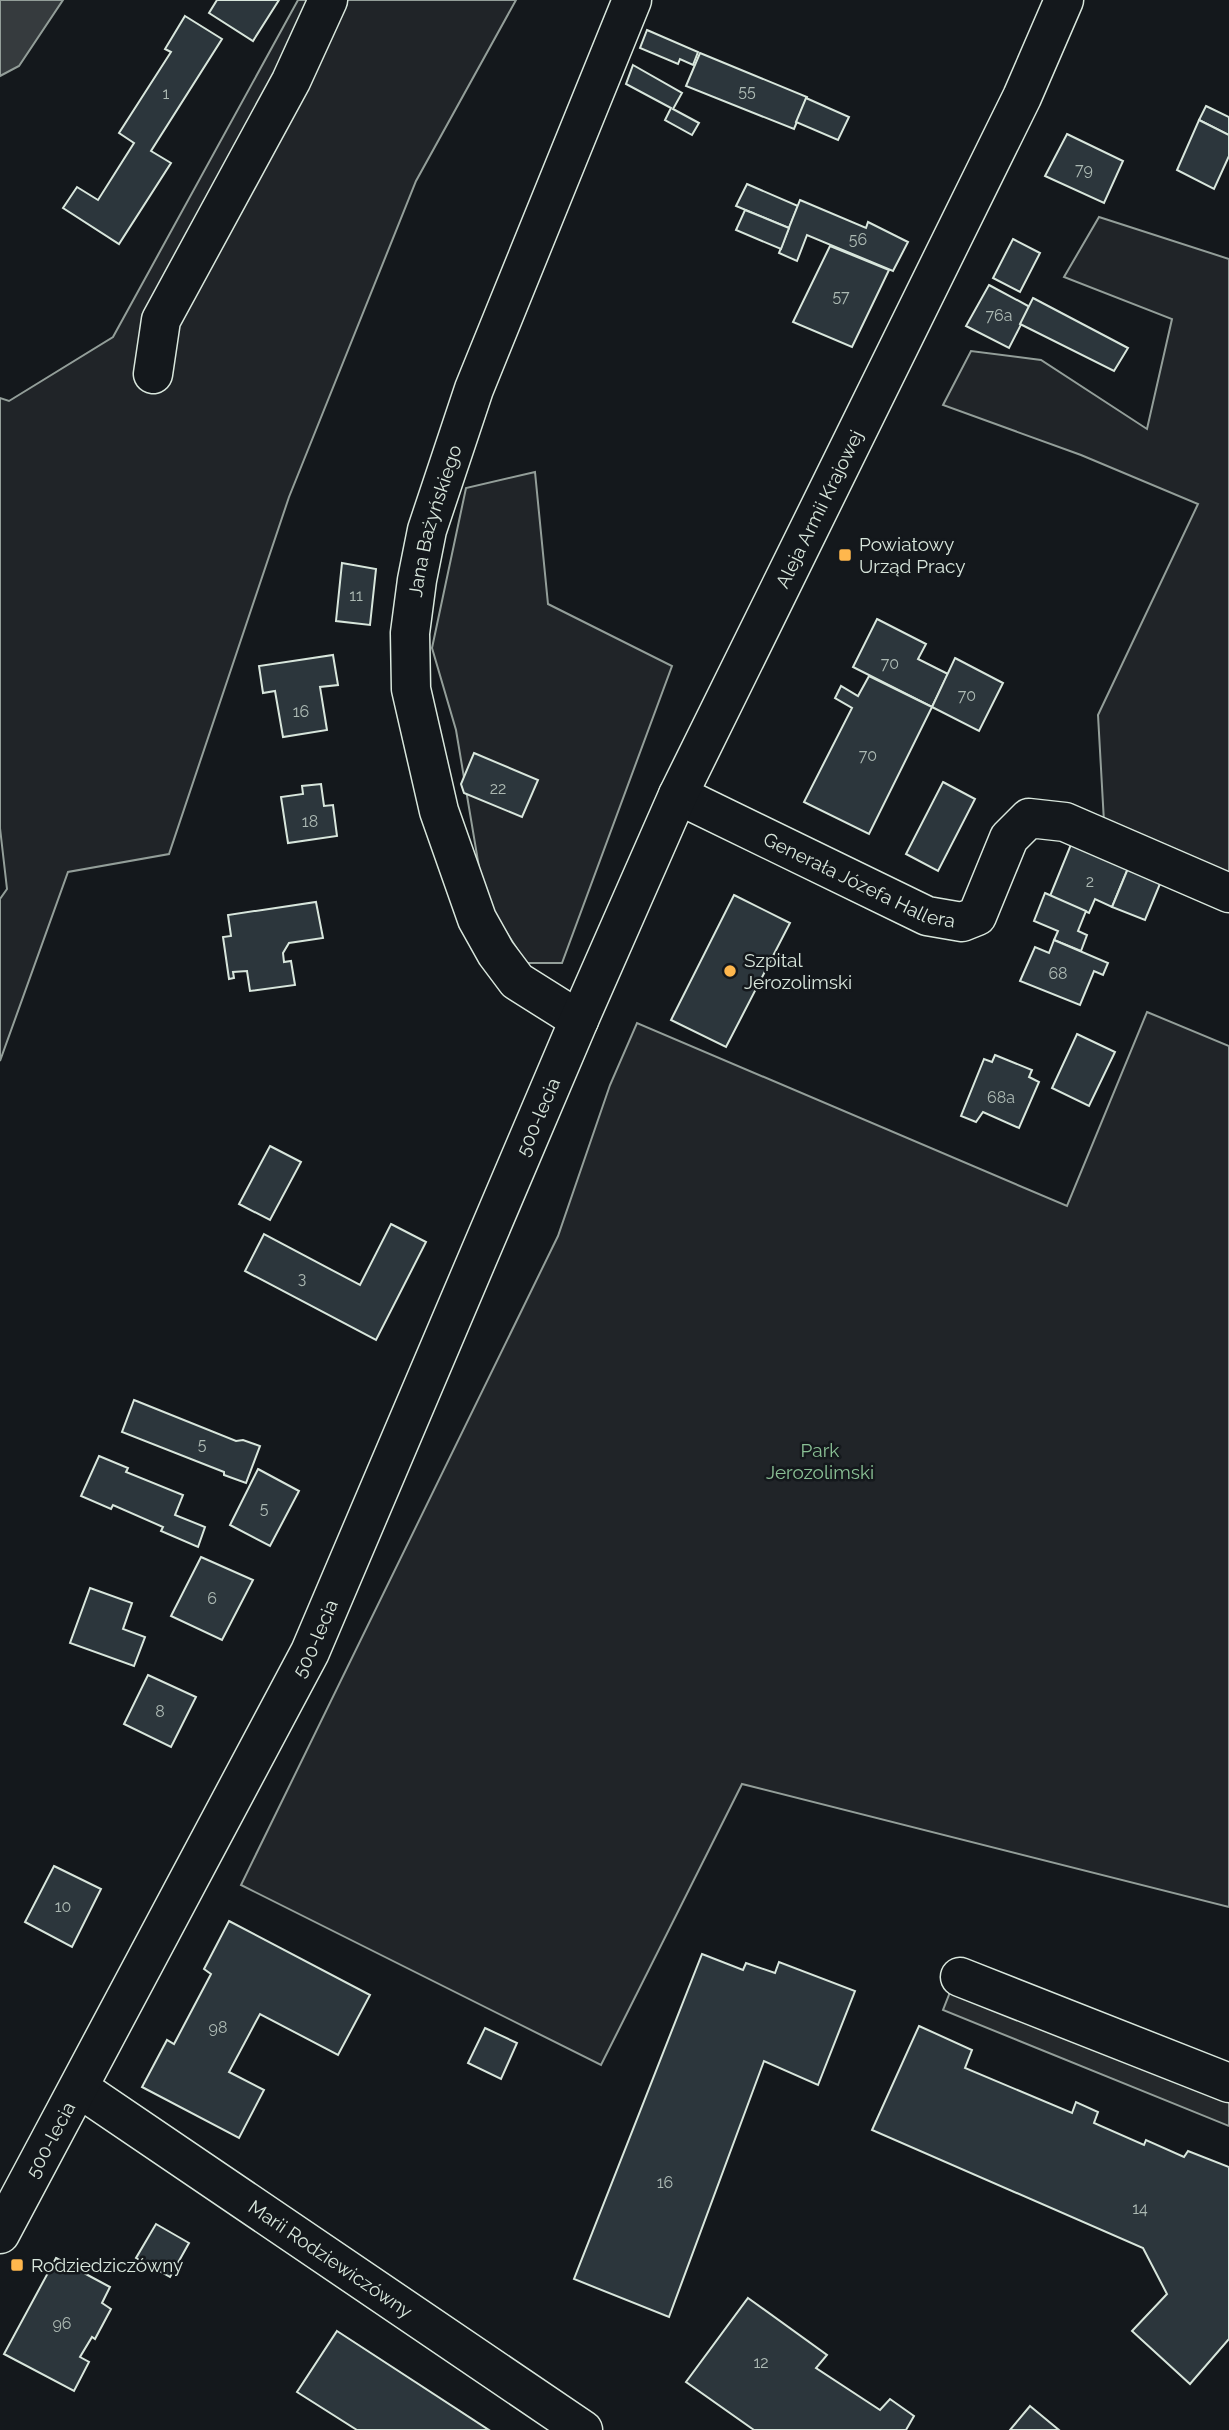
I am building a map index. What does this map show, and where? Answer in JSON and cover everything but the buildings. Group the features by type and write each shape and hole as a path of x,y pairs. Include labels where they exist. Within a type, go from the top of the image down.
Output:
{"street":[{"path":"153,374 160,320 291,81 328,0"},
{"name":"Jana Bażyńskiego","path":"579,1020 517,981 496,953 477,919 439,811 411,689 410,633 427,530 474,389 632,0"},
{"name":"Aleja Armii Krajowej","path":"579,1020 678,795 1022,97 1064,0"},
{"name":"Generała Józefa Hallera","path":"678,795 927,916 962,922 977,916 1009,838 1029,818 1065,822 1229,893"},
{"name":"500-lecia","path":"0,2234 310,1652 579,1020"},
{"path":"960,1977 1229,2083"},
{"name":"Marii Rodziewiczówny","path":"79,2088 583,2430"}],"green space":[{"path":"298,0 516,0 416,181 289,497 169,854 68,872 0,1061 0,899 7,889 0,828 0,398 9,401 113,337"},
{"path":"1099,217 1229,259 1229,884 1104,822 1098,715 1198,504 1081,455 943,405 971,351 1041,360 1147,429 1172,319 1064,277"},
{"path":"535,472 548,604 672,666 562,963 526,963 484,897 456,730 432,648 466,488"},
{"name":"Park Jerozolimski","path":"1147,1012 1229,1046 1229,1907 742,1784 601,2065 241,1885 558,1236 610,1085 637,1023 1067,1206"}],"shaded area":[{"path":"0,0 63,0 19,66 0,76"},
{"path":"954,1982 1229,2094 1229,2126 943,2010"}],"place":[{"name":"Powiatowy Urząd Pracy","path":"845,555"},
{"name":"Szpital Jerozolimski","path":"730,971"},
{"name":"Rodziedziczówny","path":"17,2265"}]}
